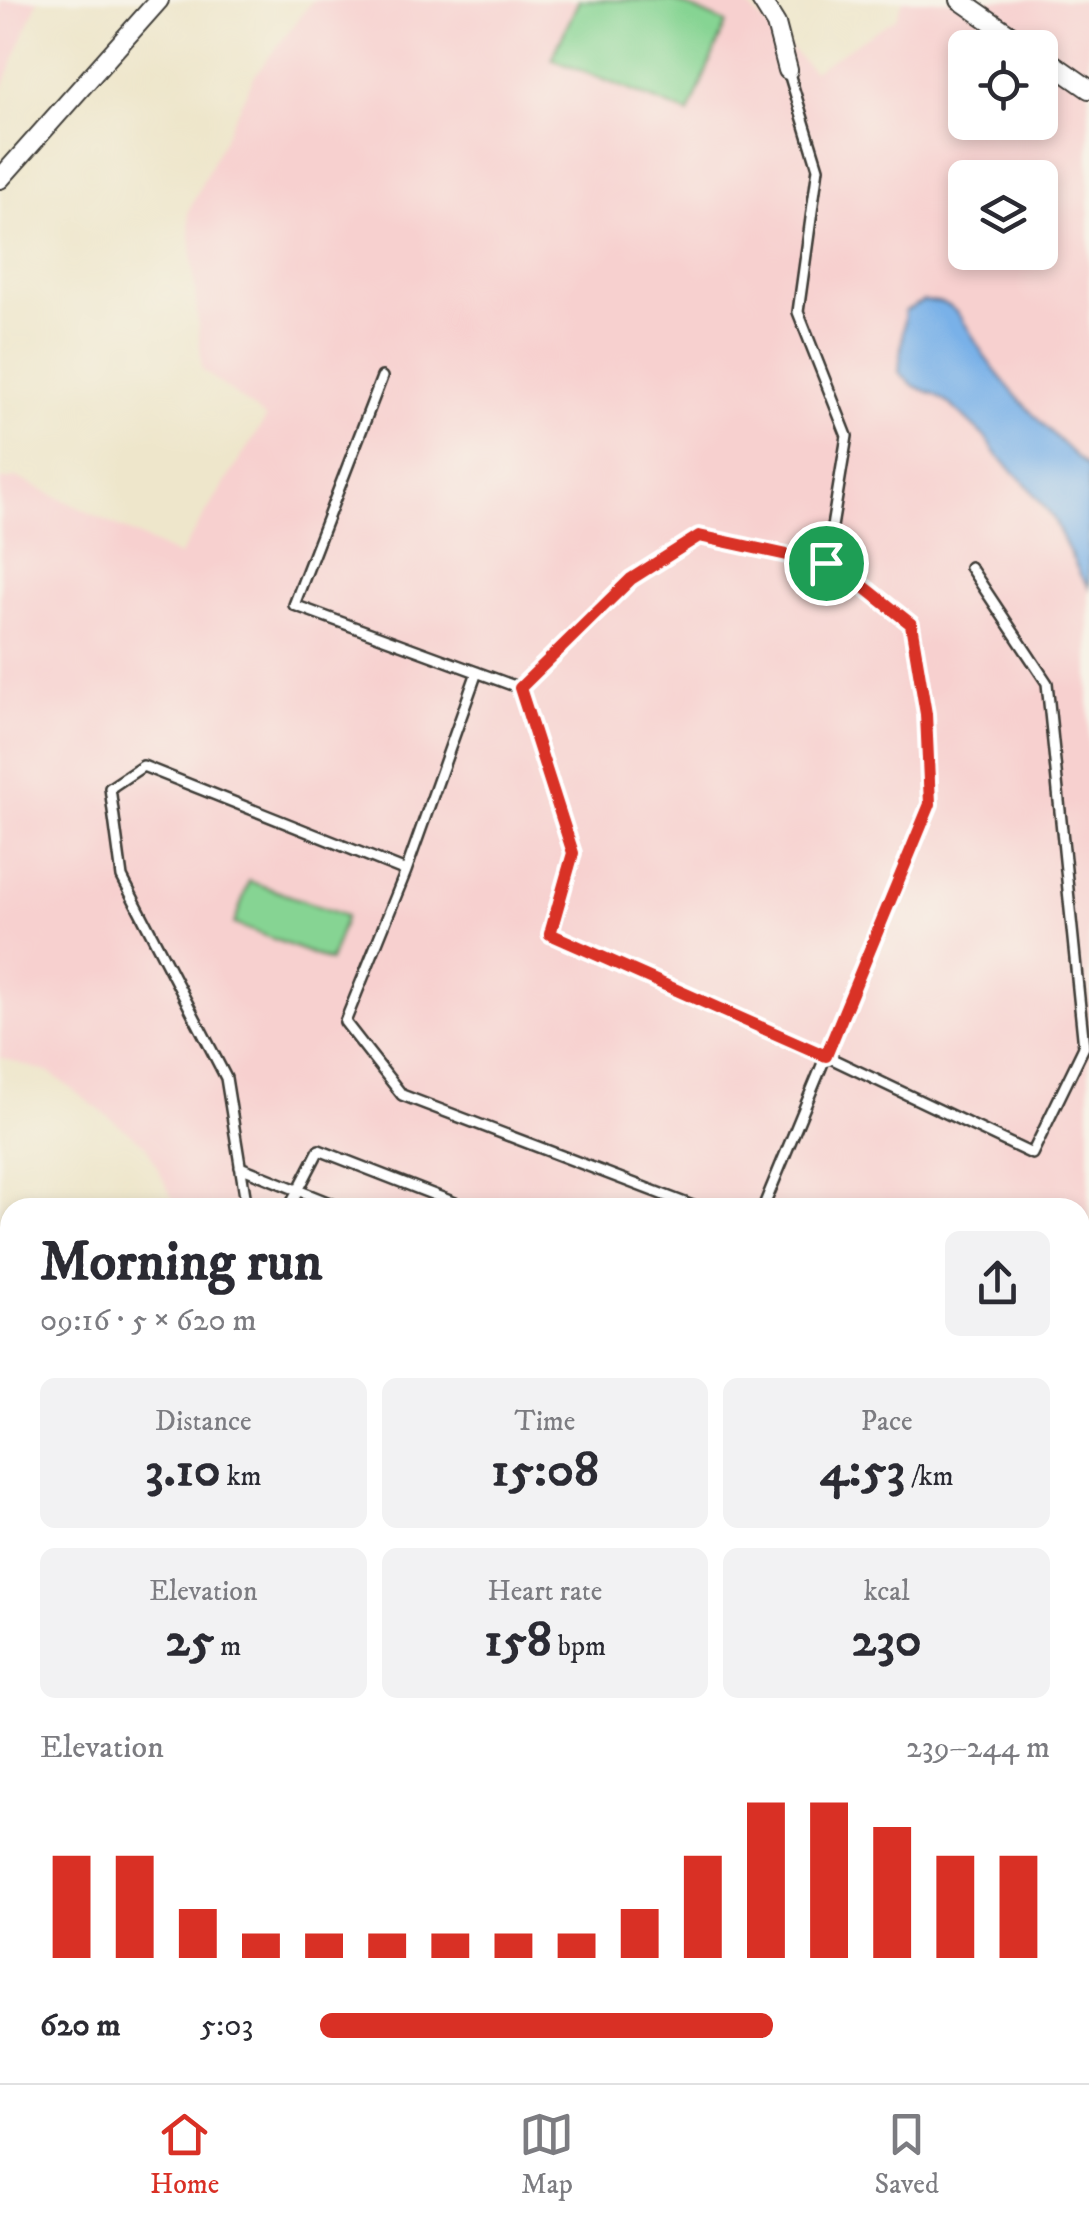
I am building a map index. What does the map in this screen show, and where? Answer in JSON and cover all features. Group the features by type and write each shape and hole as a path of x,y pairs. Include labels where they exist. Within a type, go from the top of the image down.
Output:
{"street":[{"path":"0,179 159,0"},
{"path":"761,0 776,24 788,70"},
{"path":"960,0 1003,30"},
{"path":"1058,67 1089,88"}],"lane":[{"path":"788,70 818,168 798,312 847,436 826,563"},
{"path":"382,377 294,604 520,688"},
{"path":"520,688 631,579 699,536 838,566 911,624 926,714 930,804 767,1198"},
{"path":"520,688 573,853 550,934 826,1056 1032,1154 1084,1047 1047,683 970,567"},
{"path":"476,672 406,870 345,1022 402,1096 672,1198"},
{"path":"245,1198 226,1078 122,878 110,788 143,766 406,870"},
{"path":"295,1198 319,1150 442,1198"},
{"path":"240,1166 318,1198"}],"shaded area":[{"path":"0,0 38,0 0,94"},
{"path":"313,0 742,0 813,71 896,18 903,0 1089,0 1089,1198 172,1198 146,1145 50,1073 0,1057 0,480 18,478 179,556 266,418 202,370 188,212 255,75"}],"green space":[{"path":"579,0 672,0 726,23 689,114 552,59"},
{"path":"249,881 346,916 330,961 234,924"}],"water":[{"path":"923,301 942,303 957,313 1010,389 1089,469 1089,587 1053,518 986,438 952,406 914,386 899,372 905,311"}],"route":[{"path":"699,536 826,563 838,566 911,624 926,714 930,804 826,1056 550,934 573,853 520,688 631,579 699,536"}]}
